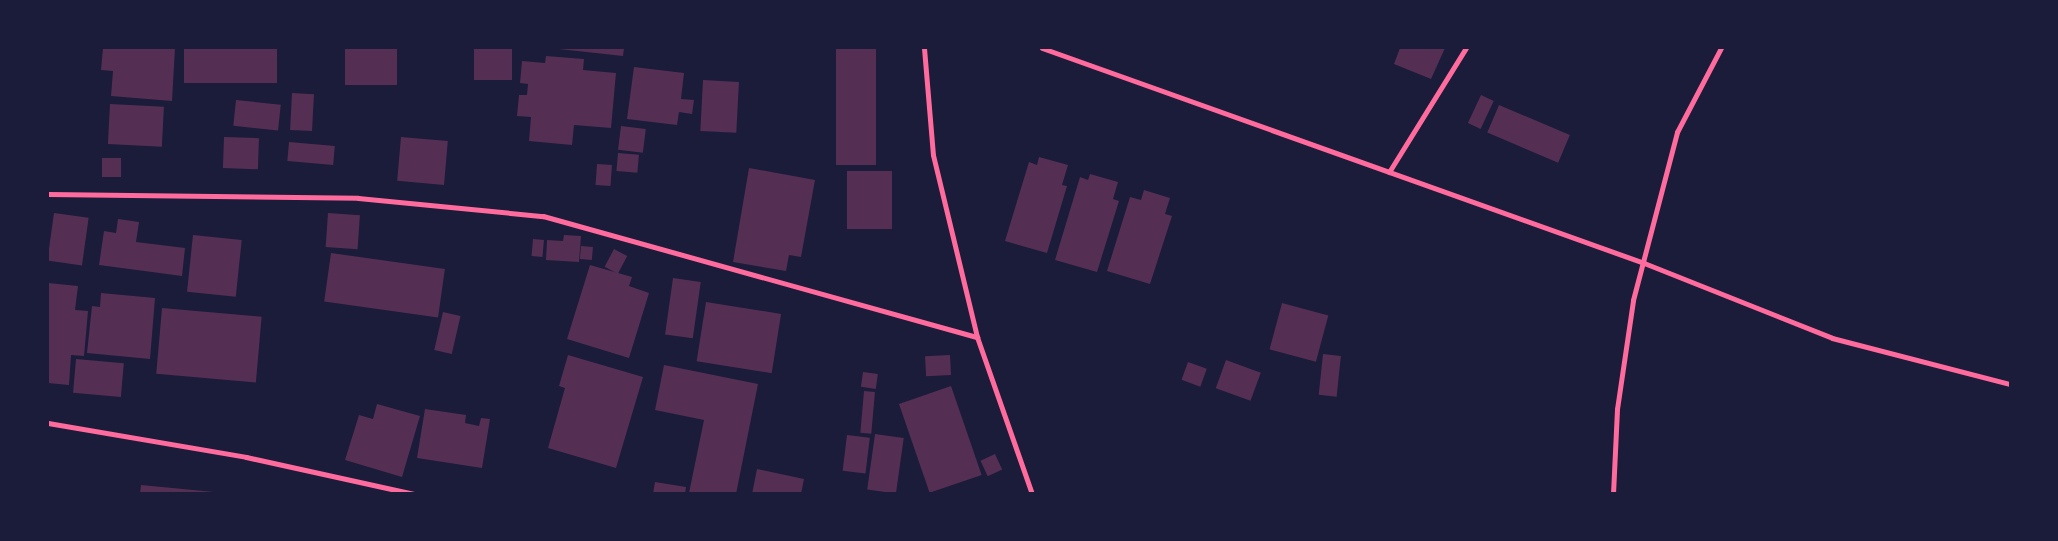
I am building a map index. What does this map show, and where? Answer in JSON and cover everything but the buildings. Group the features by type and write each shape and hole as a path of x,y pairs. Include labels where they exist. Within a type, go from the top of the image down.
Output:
{"street":[{"path":"924,48 933,155 977,337 1032,494"},
{"path":"1042,48 1644,263 1832,338 2010,384"},
{"path":"1389,172 1466,48"},
{"path":"1613,494 1618,409 1633,300 1677,132 1722,48"},
{"path":"48,194 358,198 543,216 977,337"},
{"path":"48,423 217,451 414,494"}]}
